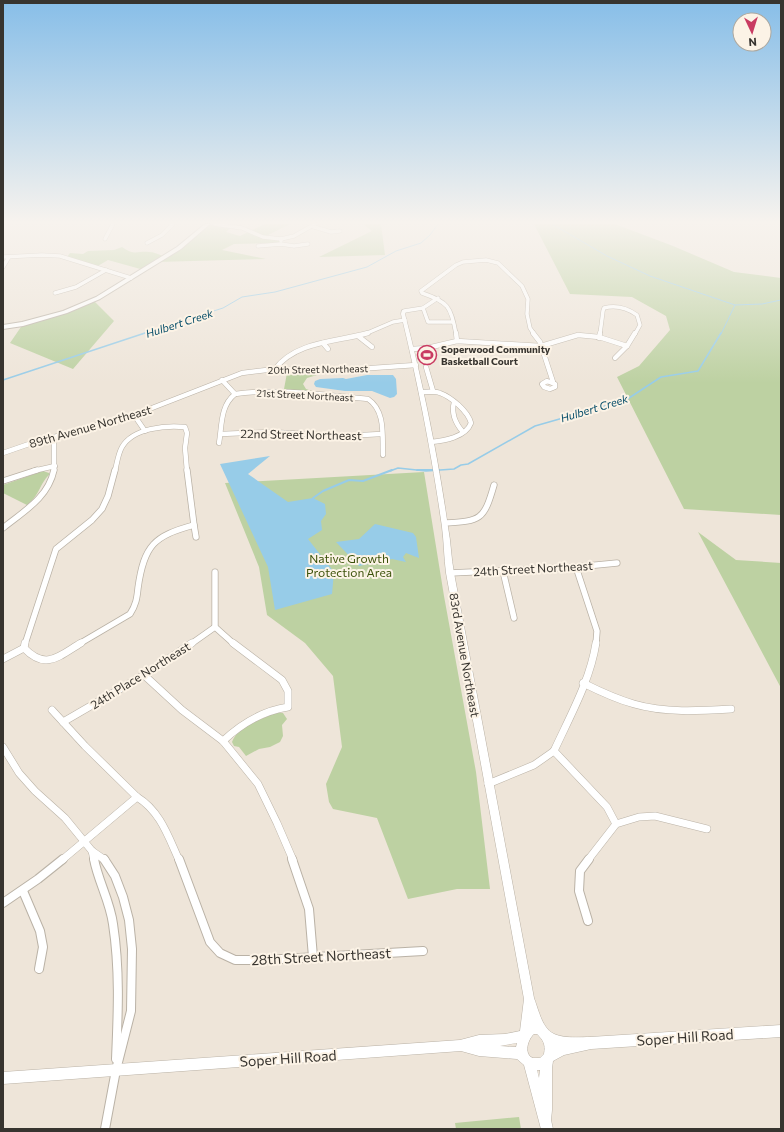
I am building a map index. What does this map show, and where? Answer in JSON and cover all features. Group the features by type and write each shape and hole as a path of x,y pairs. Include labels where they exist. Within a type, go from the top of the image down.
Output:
{"main road":[{"path":"3,327 23,324 64,312 98,298 131,278"}],"street":[{"path":"55,293 76,287 94,277"},
{"path":"439,277 421,291 426,295 438,298 445,304 450,311 457,341"},
{"path":"512,277 522,286 528,299 527,314 530,328 541,346 553,382"},
{"path":"404,312 423,308 438,298"},
{"path":"599,338 601,334 603,310 608,307 627,310 637,315 640,325 627,346 615,358"},
{"path":"423,308 428,322 453,322"},
{"name":"83rd Avenue Northeast","path":"404,312 404,320 416,364 431,442 445,523 446,552 529,998 545,1034"},
{"path":"275,369 280,361 311,346 323,342 358,336 372,332 393,322 404,320"},
{"path":"412,349 427,348 457,341 541,346 550,345 567,337 576,335 599,338 627,346"},
{"path":"358,336 372,347"},
{"path":"323,342 328,349"},
{"name":"20th Street Northeast","path":"222,380 242,373 275,369 328,371 416,364"},
{"path":"426,367 433,391"},
{"path":"219,443 226,404 235,394 222,380"},
{"name":"89th Avenue Northeast","path":"3,453 29,444 134,416 222,380"},
{"path":"421,392 433,391 447,396 470,418 470,426 455,438 446,441 431,442"},
{"name":"21st Street Northeast","path":"235,394 250,392 282,392 316,396 362,398 374,402 377,405 381,415 382,434"},
{"path":"454,402 452,409 453,416 457,425 463,432"},
{"path":"134,416 145,432"},
{"path":"24,648 26,637 56,549 93,519 101,510 106,502 119,453 124,444 132,437 162,428 185,427 187,433 185,448 186,464 196,537"},
{"name":"22nd Street Northeast","path":"221,434 272,432 344,436 382,434"},
{"path":"382,434 383,454"},
{"path":"3,528 43,496 55,474 54,437"},
{"path":"3,481 33,471 55,466"},
{"path":"445,523 477,520 482,517 486,510 494,485"},
{"path":"24,648 39,661 48,660 58,656 130,614 136,606 142,561 148,548 165,533 194,525"},
{"name":"24th Street Northeast","path":"450,572 502,571 617,563"},
{"path":"488,784 534,764 554,751 583,683 597,641 597,631 576,567"},
{"path":"502,571 514,618"},
{"path":"215,572 215,627 240,649 255,658 282,680 288,691 288,707 271,709 256,716 230,734 223,741"},
{"name":"24th Place Northeast","path":"64,722 144,675 215,627"},
{"path":"3,659 24,648"},
{"path":"144,675 182,710 223,741 258,784 297,871 310,909 313,957"},
{"path":"583,683 634,704 651,708 693,711 731,709"},
{"path":"3,903 23,891 67,858 137,797 85,746 52,710"},
{"path":"3,747 20,773 35,791 65,818 92,851 104,859 115,876 123,897 129,920 132,950 131,1011 116,1070 106,1129"},
{"path":"554,751 606,806 616,824"},
{"name":"28th Street Northeast","path":"137,797 145,802 161,820 184,871 210,942 220,953 235,960 423,951"},
{"path":"588,921 579,891 580,871 616,824 639,817 655,816 707,830"},
{"path":"92,851 95,866 106,895 113,923 116,949 119,978 116,1070"},
{"path":"23,891 40,931 43,947 39,970"},
{"name":"83rd Avenue Northeast","path":"524,1034 529,998"},
{"path":"534,1029 545,1034 551,1048 545,1072 547,1101 546,1125 527,1059 521,1046 524,1034 534,1029"},
{"name":"Soper Hill Road","path":"545,1034 563,1042 590,1043 781,1031"},
{"name":"Soper Hill Road","path":"3,1078 460,1046 479,1041 505,1040 524,1034"},
{"name":"Soper Hill Road","path":"548,1059 562,1050 590,1043"},
{"name":"Soper Hill Road","path":"460,1046 479,1050 518,1053 527,1059"},
{"path":"527,1059 538,1065 548,1059"}],"green space":[{"path":"561,277 781,278 781,515 684,509 617,377 639,366 670,330 666,316 632,297 570,294"},
{"path":"93,300 114,321 73,369 10,343 23,324 45,318"},
{"path":"287,373 317,375 307,378 303,384 306,389 315,393 284,389"},
{"path":"43,471 49,473 49,475 35,497 27,505 3,493 3,485"},
{"name":"Native Growth Protection Area","path":"424,472 444,596 476,772 490,889 457,889 408,899 377,818 333,809 329,802 326,784 342,747 333,676 305,643 267,615 259,567 225,483"},
{"path":"698,532 736,560 781,563 781,688"},
{"path":"276,713 283,713 287,719 282,725 283,736 280,742 270,747 259,749 246,756 239,747 234,746 232,742 235,736 245,727"},
{"path":"519,1117 521,1129 456,1129 455,1123"}],"water":[{"path":"367,375 393,375 396,379 397,394 390,398 372,391 345,391 316,387 314,384 315,381 320,379 346,379"},
{"path":"270,456 248,474 288,502 313,498 325,504 326,514 321,521 322,530 308,539 334,572 332,594 275,610 268,567 220,464"},
{"path":"375,524 413,533 416,537 419,558 406,553 403,557 406,562 392,559 359,566 336,542 359,539"}],"waterway":[{"name":"Hulbert Creek","path":"142,334 223,308 242,297 275,292 331,277"},
{"name":"Hulbert Creek","path":"652,277 735,305"},
{"name":"Hulbert Creek","path":"735,305 762,304 781,300"},
{"name":"Hulbert Creek","path":"721,334 735,305"},
{"name":"Hulbert Creek","path":"3,380 145,333"},
{"name":"Hulbert Creek","path":"390,471 398,468 426,471 454,469 461,465 468,464 535,426 626,400 661,377 698,371 721,333"},
{"path":"313,498 323,491 349,480 363,481 392,470"},
{"path":"417,470 439,470"}],"place":[{"name":"Soperwood Community Basketball Court","path":"427,355"}]}
